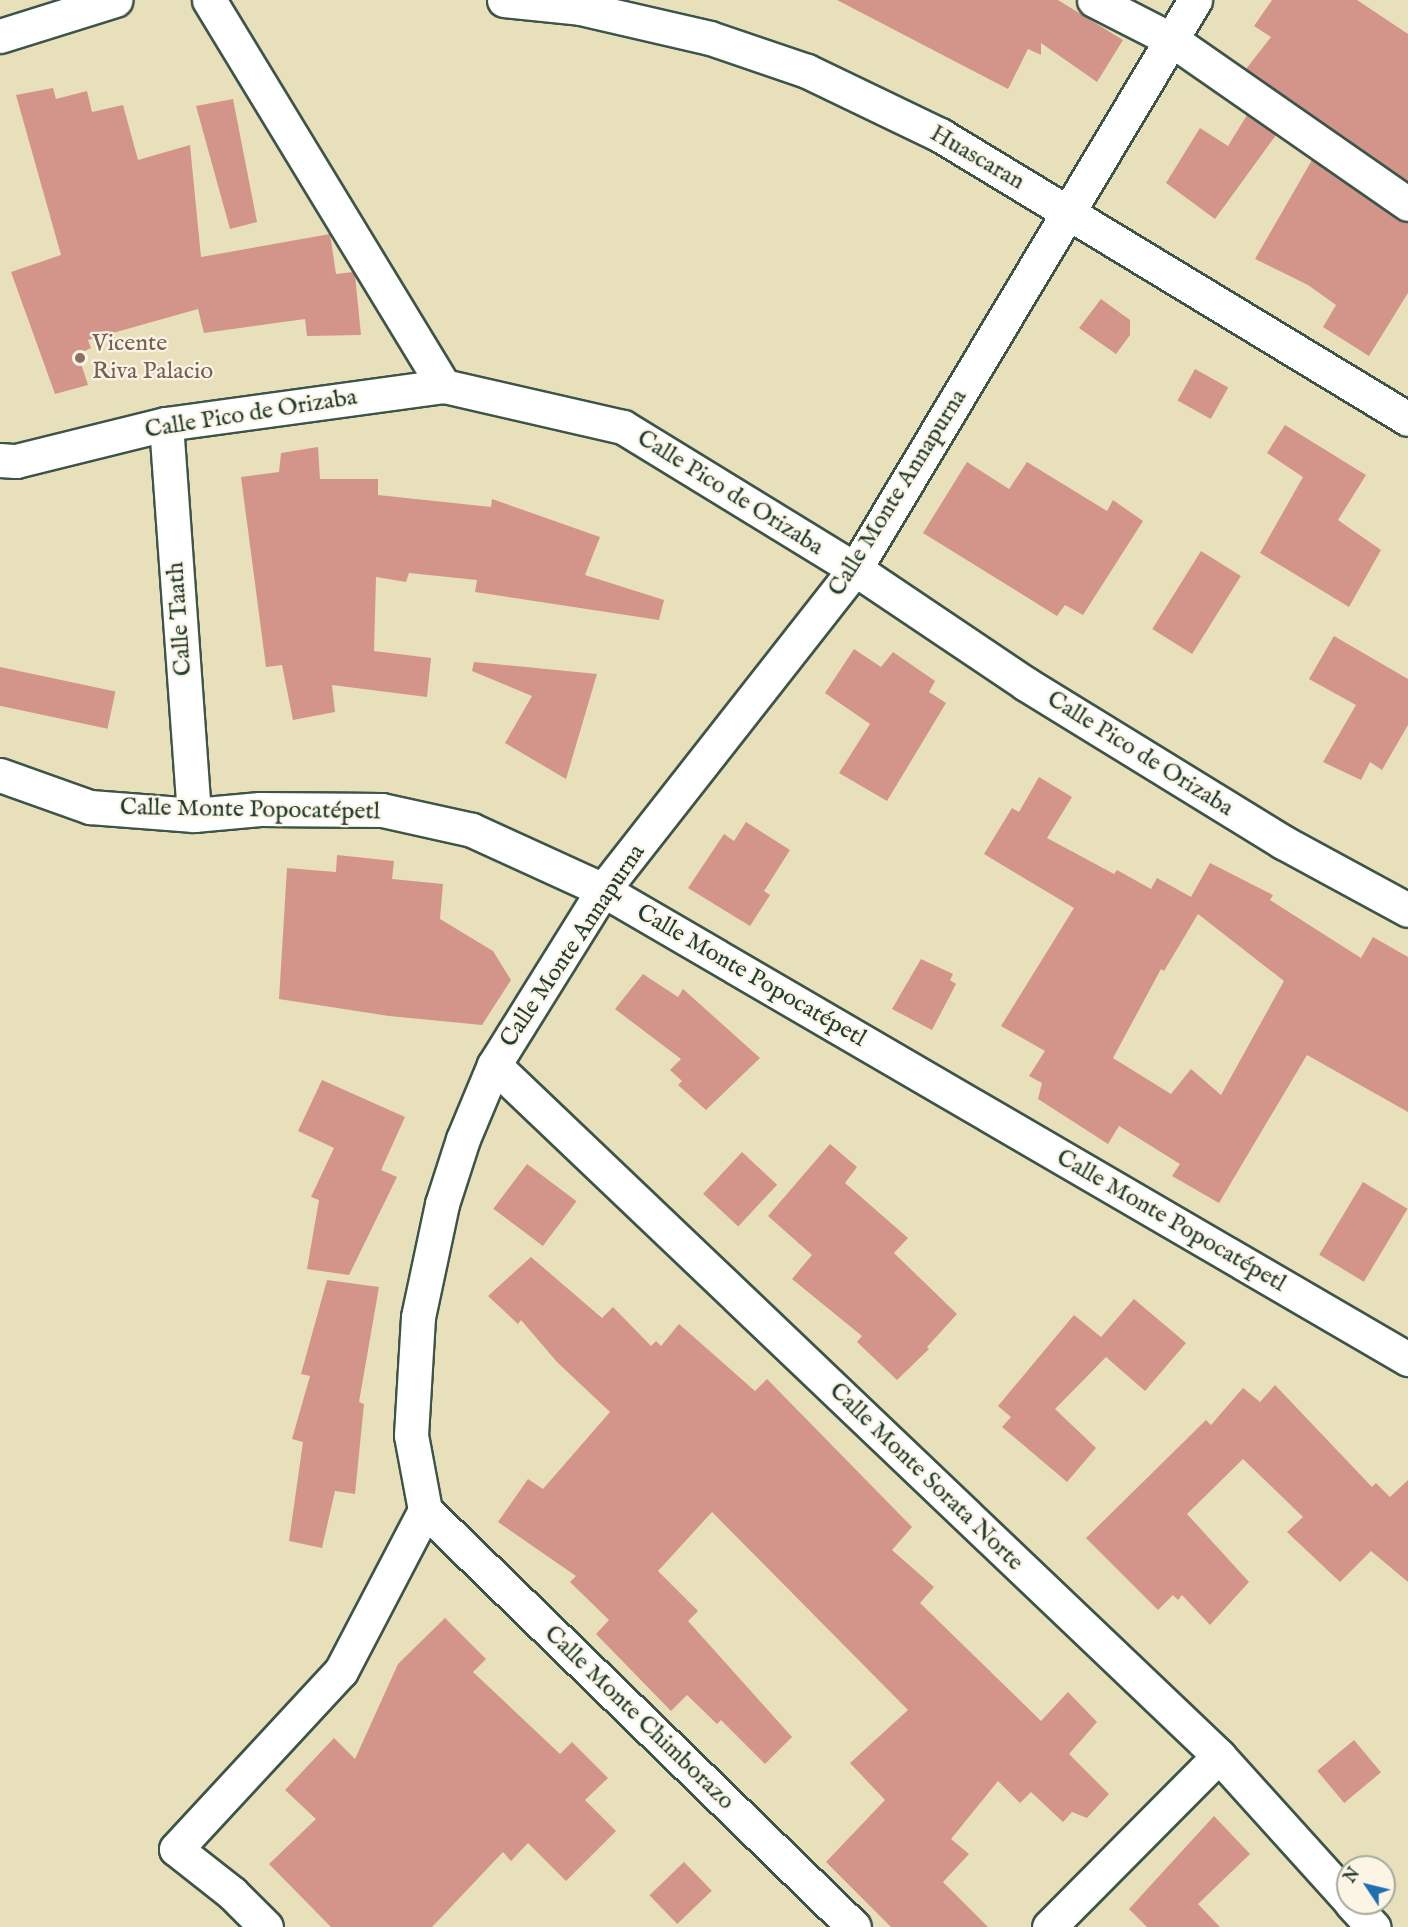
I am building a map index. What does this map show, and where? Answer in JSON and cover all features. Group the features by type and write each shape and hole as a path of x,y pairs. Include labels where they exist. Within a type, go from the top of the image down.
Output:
{"street":[{"path":"0,36 115,0"},
{"path":"209,0 444,386"},
{"name":"Huascaran","path":"504,0 580,8 699,35 807,71 940,135 1408,419"},
{"path":"1094,0 1172,40 1408,204"},
{"name":"Calle Monte Annapurna","path":"425,1509 411,1434 418,1317 442,1204 463,1139 494,1065 603,890 855,569 1071,213 1195,0"},
{"name":"Calle Pico de Orizaba","path":"0,460 16,461 166,424 444,386 623,427 855,569 1026,684 1283,842 1408,910"},
{"name":"Calle Taath","path":"166,424 194,815"},
{"name":"Calle Monte Popocatépetl","path":"0,775 90,807 194,815 260,809 382,810 472,831 603,890 1404,1359"},
{"name":"Calle Monte Sorata Norte","path":"494,1065 1219,1756 1336,1886"},
{"path":"266,1927 232,1893 176,1849 341,1671 377,1607 425,1509"},
{"name":"Calle Monte Chimborazo","path":"425,1509 854,1927"},
{"path":"1049,1927 1219,1756"},
{"path":"1362,1915 1373,1927"}],"building":[{"path":"837,0 1058,0 1123,40 1097,82 1041,43 1041,55 1028,49 1008,89"},
{"path":"1272,0 1357,0 1408,34 1408,181 1246,69 1271,37 1254,26"},
{"path":"53,88 56,99 87,91 92,112 123,105 138,160 190,145 201,257 330,234 336,274 353,272 355,275 361,335 307,336 305,319 204,333 198,309 88,340 91,348 78,354 88,385 55,394 11,272 61,255 16,95"},
{"path":"233,99 257,222 230,229 196,106"},
{"path":"1247,115 1276,135 1215,219 1166,183 1200,128 1228,146"},
{"path":"1312,160 1397,219 1408,222 1408,293 1369,356 1323,327 1336,305 1308,285 1255,259"},
{"path":"1101,299 1130,320 1130,335 1116,354 1079,328"},
{"path":"1195,369 1228,387 1211,419 1178,400"},
{"path":"1285,425 1366,475 1338,520 1381,550 1349,607 1260,553 1303,477 1267,453"},
{"path":"318,447 320,479 378,479 378,495 491,507 492,499 600,537 585,575 664,600 659,620 475,592 477,580 409,573 406,582 376,577 374,651 431,658 427,697 332,685 335,712 293,720 282,665 266,667 241,477 279,472 281,453"},
{"path":"967,462 1009,489 1027,462 1107,511 1113,500 1143,521 1083,615 1065,605 1057,616 923,533"},
{"path":"1201,551 1241,576 1192,654 1152,629"},
{"path":"1334,636 1408,679 1408,725 1382,770 1370,762 1361,780 1323,762 1356,705 1309,679"},
{"path":"854,649 881,667 893,652 935,681 929,692 946,703 887,801 839,773 870,724 825,693"},
{"path":"474,662 597,674 566,779 505,743 532,696 472,671"},
{"path":"0,667 115,692 108,729 0,706"},
{"path":"1039,777 1072,797 1047,838 1114,874 1117,870 1151,889 1157,878 1191,897 1210,863 1273,895 1270,900 1361,958 1373,937 1408,957 1408,1112 1307,1055 1219,1203 1172,1176 1180,1164 1119,1126 1108,1144 1038,1099 1042,1083 1029,1076 1045,1051 1001,1026 1074,908 984,854 1012,808 1019,812","holes":["1198,914 1284,981 1221,1095 1191,1069 1171,1094 1113,1058 1161,969 1164,971"]},
{"path":"746,822 790,850 764,891 770,895 750,926 688,888 724,834 734,841"},
{"path":"337,855 394,861 392,879 443,884 440,919 493,951 511,980 482,1025 389,1016 279,999 287,868 336,872"},
{"path":"921,959 953,974 950,980 956,984 932,1030 892,1009"},
{"path":"643,974 678,997 683,989 760,1058 706,1110 678,1085 682,1081 670,1070 681,1059 615,1009"},
{"path":"322,1080 405,1117 381,1170 397,1177 349,1275 307,1269 319,1200 311,1197 334,1148 298,1131"},
{"path":"830,1144 857,1167 845,1183 908,1238 894,1253 957,1314 927,1347 929,1349 897,1380 857,1342 862,1336 792,1279 812,1255 768,1216"},
{"path":"742,1152 777,1185 738,1226 703,1194"},
{"path":"527,1164 577,1201 543,1246 493,1209"},
{"path":"1363,1182 1408,1209 1364,1282 1319,1255"},
{"path":"531,1257 602,1318 613,1307 651,1346 656,1341 661,1346 679,1324 755,1391 767,1379 912,1527 892,1550 934,1587 920,1603 1041,1721 1068,1692 1097,1722 1069,1754 1109,1794 1087,1818 1072,1812 1063,1822 1031,1792 1020,1803 998,1781 951,1839 969,1854 943,1882 988,1927 891,1927 826,1862 885,1800 850,1763 908,1710 712,1512 658,1571 698,1611 688,1621 792,1737 765,1764 721,1720 717,1724 687,1695 671,1711 596,1634 609,1620 570,1582 576,1576 498,1522 528,1479 543,1489 610,1412 557,1362 521,1320 518,1324 488,1296"},
{"path":"327,1280 379,1287 359,1402 364,1404 355,1494 335,1491 322,1548 289,1541 303,1442 292,1439 310,1376 301,1374"},
{"path":"1134,1299 1186,1343 1145,1391 1106,1357 1055,1409 1096,1448 1067,1482 1002,1427 1011,1417 998,1406 1074,1315 1101,1337"},
{"path":"1275,1385 1372,1487 1376,1483 1390,1497 1408,1480 1408,1582 1371,1551 1340,1582 1287,1532 1303,1517 1243,1459 1187,1514 1249,1582 1210,1625 1182,1595 1178,1600 1173,1595 1158,1610 1086,1538 1206,1420 1211,1425 1243,1388 1260,1402"},
{"path":"445,1618 486,1659 473,1672 560,1754 572,1742 608,1778 585,1800 616,1831 566,1881 528,1843 511,1861 503,1852 432,1927 331,1927 269,1864 316,1819 285,1790 334,1738 355,1759 398,1664"},
{"path":"1354,1740 1381,1772 1344,1803 1317,1771"},
{"path":"1214,1816 1250,1854 1198,1904 1220,1927 1147,1927 1129,1909"},
{"path":"684,1862 712,1891 677,1924 649,1895"}],"place":[{"name":"Vicente Riva Palacio","path":"80,358"}]}
